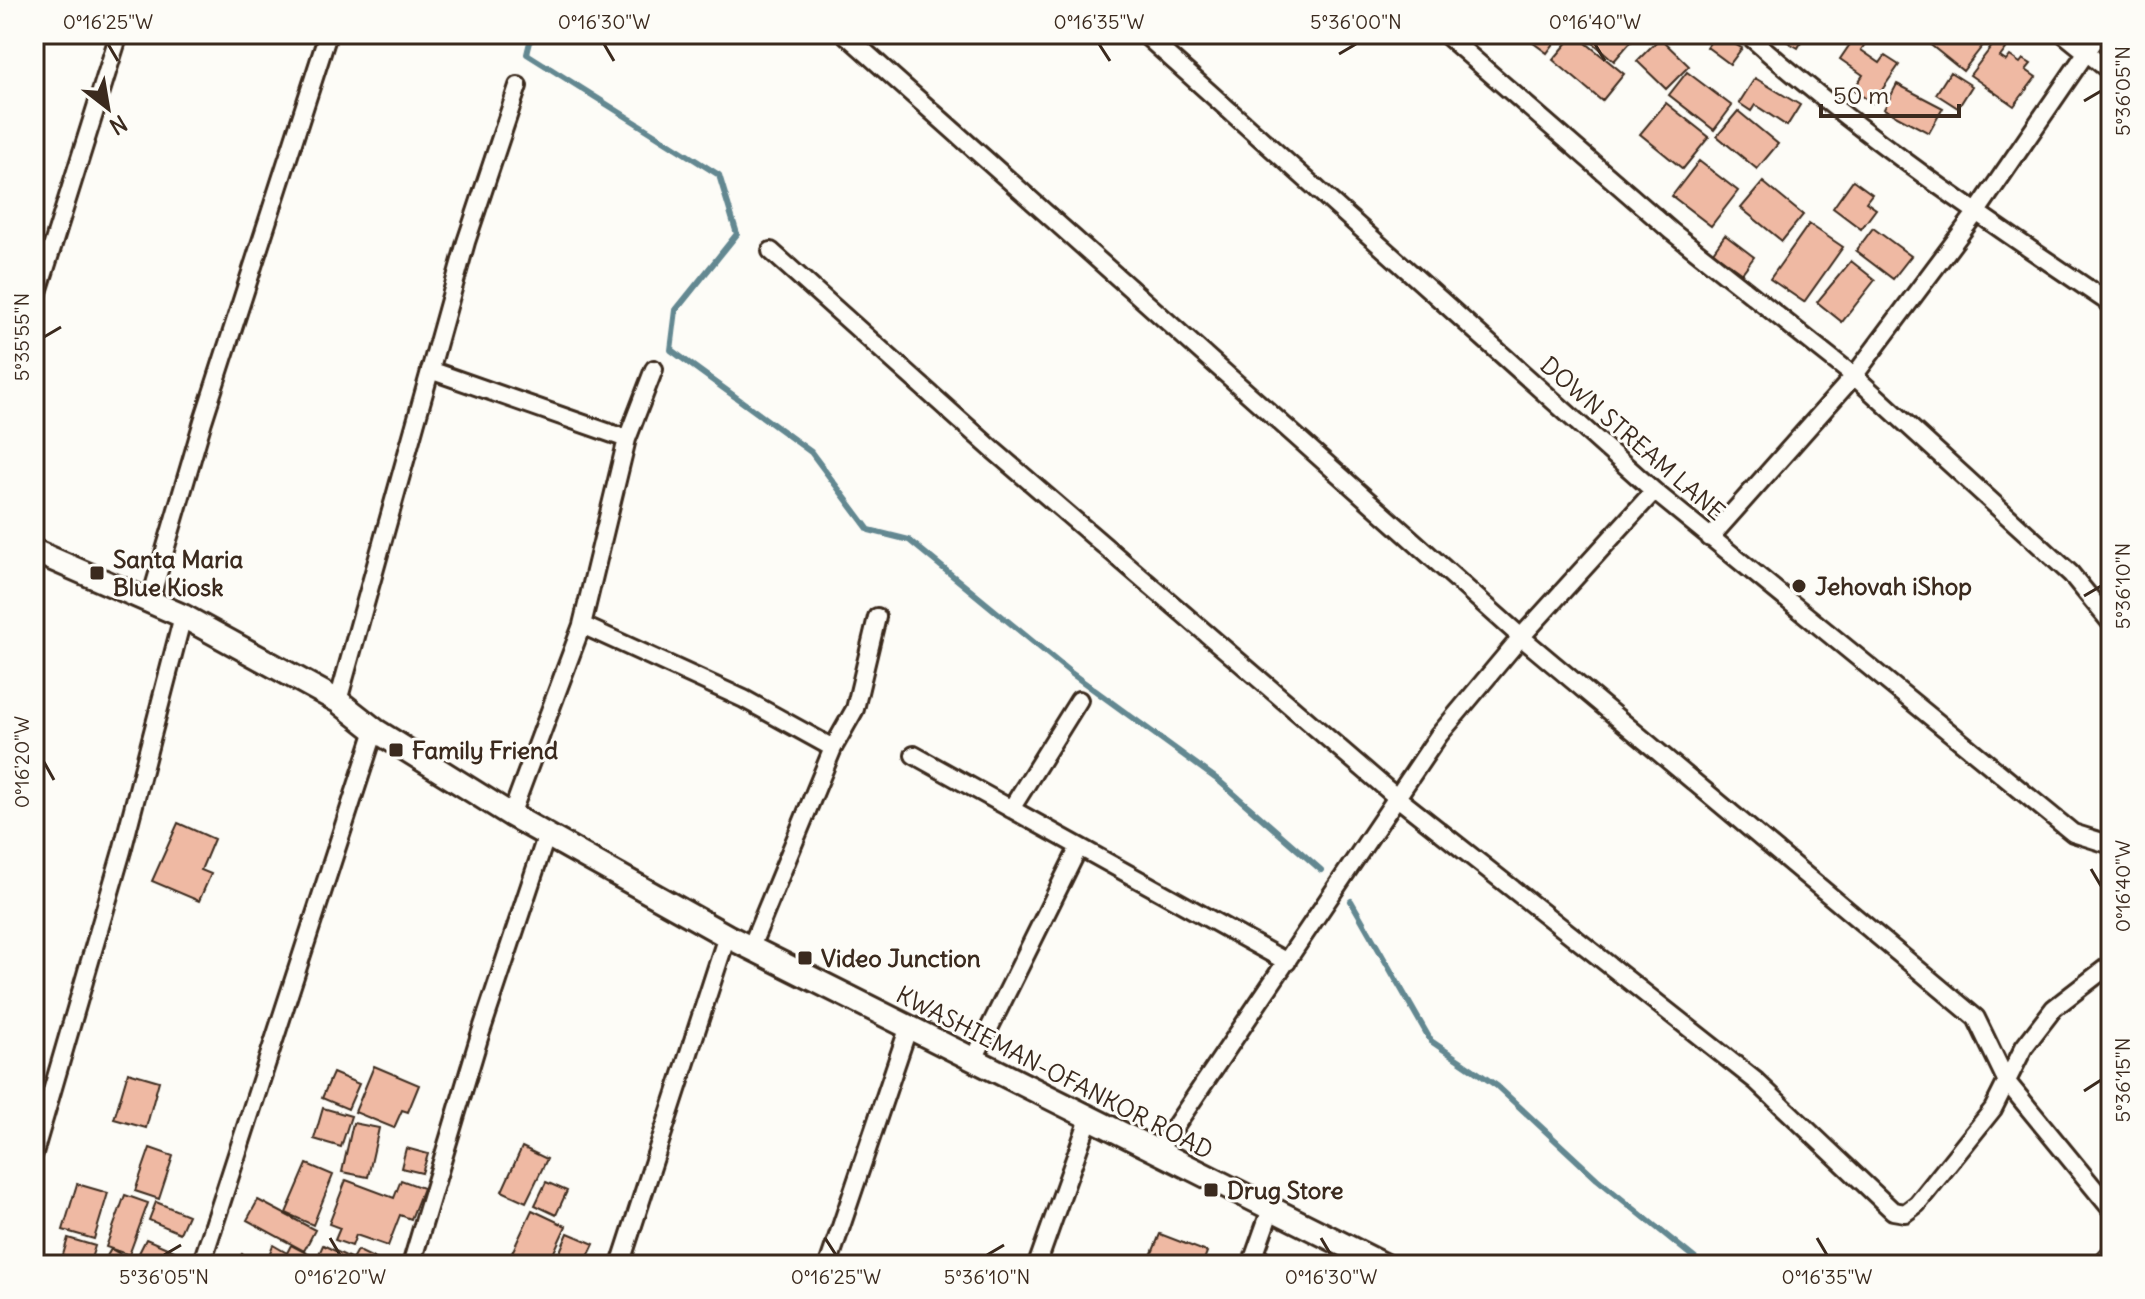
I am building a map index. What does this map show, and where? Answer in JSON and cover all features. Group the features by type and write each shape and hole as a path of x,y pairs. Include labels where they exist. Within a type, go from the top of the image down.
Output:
{"main road":[{"name":"KWASHIEMAN-OFANKOR ROAD","path":"34,551 183,616 338,701 375,730 511,815 727,936 1384,1265"}],"street":[{"path":"34,305 119,34"},
{"path":"150,601 203,421 328,34"},
{"path":"845,34 1521,637 1976,1018 2007,1082 2111,1209"},
{"name":"DOWN STREAM LANE","path":"1144,34 1211,90 1654,491 1710,538 2073,833 2105,843 2111,836"},
{"path":"1445,34 1671,231 1854,376 2071,574 2111,623"},
{"path":"1747,34 1814,94 1976,213 2111,304"},
{"path":"2064,34 2111,72"},
{"path":"1710,538 1854,376 1976,213 2099,34"},
{"path":"338,701 466,242 518,86"},
{"path":"771,251 992,449 1395,796 1756,1081 1893,1211 1905,1213 1917,1204 1993,1109 2024,1047 2054,1008 2111,964"},
{"path":"511,815 582,625 627,439 654,369"},
{"path":"430,370 627,439"},
{"path":"1157,1153 1395,796 1463,704 1654,491"},
{"path":"34,1153 122,851 183,616"},
{"path":"751,947 833,748 855,709 877,617"},
{"path":"582,625 744,699 833,748"},
{"path":"1011,809 1079,700"},
{"path":"201,1265 375,730"},
{"path":"914,755 1287,962"},
{"path":"411,1265 479,1038 547,834"},
{"path":"974,1059 1079,847"},
{"path":"620,1265 727,936"},
{"path":"828,1265 909,1026"},
{"path":"1037,1265 1089,1119"},
{"path":"1251,1265 1271,1209"},
{"path":"2100,1265 2111,1253"}],"building":[{"path":"1521,34 1561,34 1547,53"},
{"path":"1575,34 1624,74 1602,101 1553,60"},
{"path":"1583,34 1629,34 1634,38 1614,61"},
{"path":"1716,34 1742,48 1730,64 1707,47"},
{"path":"1774,34 1806,34 1798,48"},
{"path":"1832,34 1856,34 1848,45"},
{"path":"1857,34 1867,41 1861,50 1880,63 1885,56 1899,65 1873,103 1853,90 1863,75 1840,59"},
{"path":"1917,34 1972,34 1984,44 1963,71"},
{"path":"1660,38 1689,66 1666,89 1637,61"},
{"path":"1996,41 2006,49 2000,57 2006,61 2010,56 2020,63 2023,59 2031,64 2026,70 2036,77 2014,106 1970,75"},
{"path":"1687,72 1732,106 1714,130 1669,95"},
{"path":"1950,72 1972,86 1958,108 1936,94"},
{"path":"1755,78 1800,105 1787,126 1755,105 1751,111 1739,103"},
{"path":"1897,84 1943,108 1929,133 1884,109"},
{"path":"1666,103 1709,137 1683,169 1640,134"},
{"path":"1738,111 1778,144 1757,169 1717,136"},
{"path":"1699,161 1738,191 1711,226 1672,196"},
{"path":"1853,180 1872,194 1866,202 1876,209 1861,229 1833,208"},
{"path":"1763,182 1803,215 1782,241 1741,208"},
{"path":"1809,224 1843,247 1804,302 1770,279"},
{"path":"1873,228 1911,256 1893,279 1856,251"},
{"path":"1725,235 1754,257 1742,273 1713,252"},
{"path":"1851,261 1875,280 1842,322 1817,302"},
{"path":"178,823 214,839 201,870 211,874 199,901 152,881"},
{"path":"374,1066 419,1085 408,1112 402,1110 394,1128 355,1112"},
{"path":"128,1072 159,1081 146,1128 114,1119"},
{"path":"333,1073 359,1084 348,1109 322,1098"},
{"path":"323,1108 351,1116 341,1147 314,1139"},
{"path":"353,1123 379,1128 368,1177 342,1172"},
{"path":"522,1147 547,1159 526,1202 502,1191"},
{"path":"150,1148 173,1156 159,1199 135,1191"},
{"path":"406,1148 428,1154 422,1173 401,1168"},
{"path":"307,1164 333,1175 313,1225 286,1213"},
{"path":"346,1180 394,1198 401,1180 423,1188 411,1219 400,1215 388,1246 356,1235 352,1246 335,1240 340,1228 329,1224"},
{"path":"546,1182 567,1191 556,1215 535,1205"},
{"path":"77,1184 108,1193 94,1239 63,1230"},
{"path":"125,1195 148,1203 129,1255 106,1247"},
{"path":"258,1200 315,1230 304,1251 247,1220"},
{"path":"156,1202 188,1215 180,1233 149,1220"},
{"path":"532,1210 566,1226 548,1265 522,1265 509,1259"},
{"path":"568,1233 594,1244 584,1265 554,1265"},
{"path":"1160,1234 1207,1252 1202,1265 1147,1265"},
{"path":"68,1238 95,1246 89,1265 60,1265"},
{"path":"146,1239 179,1253 174,1265 139,1253"},
{"path":"273,1245 287,1253 291,1245 310,1255 304,1265 265,1265"},
{"path":"323,1245 352,1259 357,1250 388,1265 314,1265"},
{"path":"111,1249 135,1263 135,1265 102,1265"},
{"path":"242,1254 256,1265 234,1265"}],"waterway":[{"path":"532,34 527,54 719,175 737,234 676,310 671,350 811,452 869,530 909,540 1071,673 1218,780 1321,870"},
{"path":"1351,901 1431,1041 1497,1086 1597,1179 1703,1265"}],"place":[{"name":"Santa Maria Blue Kiosk","path":"97,573"},
{"name":"Jehovah iShop","path":"1799,586"},
{"name":"Family Friend","path":"396,750"},
{"name":"Video Junction","path":"805,958"},
{"name":"Drug Store","path":"1211,1190"}]}
